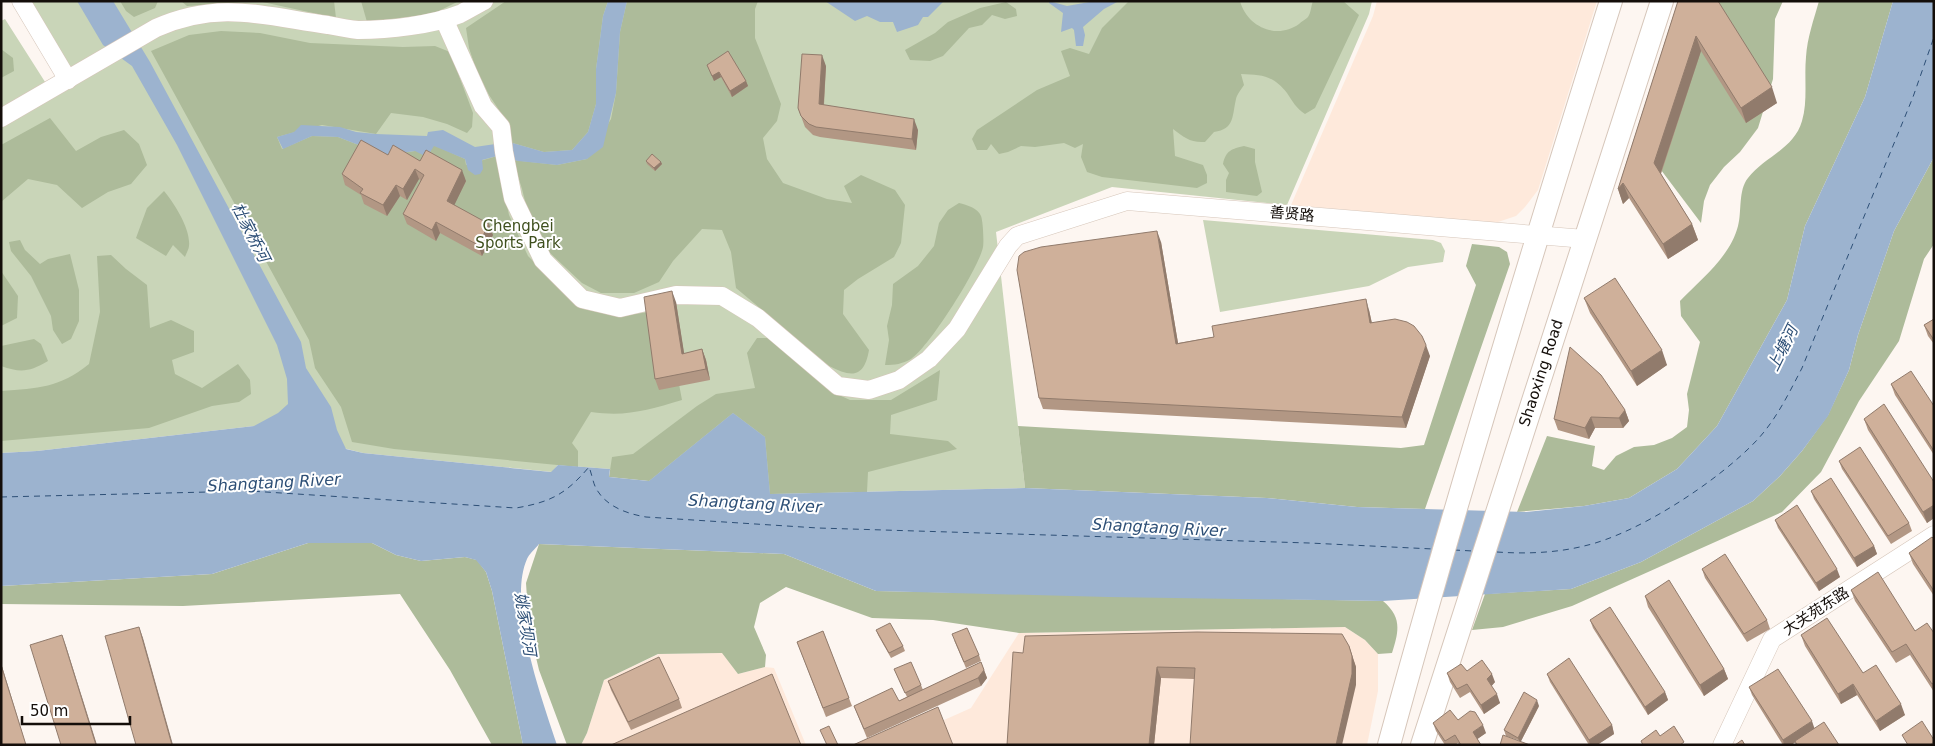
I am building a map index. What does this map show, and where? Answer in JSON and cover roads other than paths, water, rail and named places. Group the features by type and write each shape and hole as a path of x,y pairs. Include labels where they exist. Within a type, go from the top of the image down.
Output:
{"main road":[{"path":"1389,745 1424,617 1537,234 1611,1"},
{"name":"Shaoxing Road","path":"1422,745 1662,1"}],"street":[{"path":"21,1 68,80"},
{"path":"1,118 156,28 196,12 251,11 358,30 432,22 460,14 484,1"},
{"name":"善贤路","path":"444,19 483,106 501,128 513,198 543,260 582,299 620,308 676,295 722,296 758,318 838,386 869,390 898,380 929,359 957,329 1008,246 1017,236 1127,201 1585,239"},
{"name":"大关苑东路","path":"1722,745 1772,639 1934,535"}],"water":[{"path":"77,1 113,1 150,62 301,342 306,368 331,407 337,430 346,449 363,453 551,472 558,465 610,469 609,477 649,481 733,413 765,437 770,494 1025,488 1267,498 1357,507 1526,512 1584,506 1629,498 1677,469 1717,426 1787,300 1805,226 1865,97 1893,1 1934,1 1934,157 1894,231 1858,335 1849,370 1828,416 1802,451 1780,476 1753,501 1641,562 1571,589 1383,601 1108,597 876,591 784,554 539,544 527,559 522,578 521,601 529,652 557,745 523,745 492,591 486,572 476,560 465,557 421,561 396,555 372,543 308,543 212,574 1,586 1,453 37,451 254,426 278,413 288,404 287,379 277,345 177,145 132,66 103,45"},
{"path":"608,1 627,1 620,32 616,93 603,147 587,159 557,165 518,161 497,156 482,160 483,169 480,174 475,175 468,170 465,159 434,146 427,157 415,151 387,155 377,149 338,137 312,136 283,149 277,137 294,132 301,125 340,127 356,132 376,134 427,136 428,132 443,130 475,147 509,142 544,152 572,150 588,132 596,104 596,69 603,16"},
{"path":"825,1 944,1 928,17 923,17 918,25 897,32 893,22 880,22 867,16 855,21"},
{"path":"1049,1 1067,6 1095,1 1119,1 1104,9 1083,27 1085,35 1083,46 1076,46 1074,30 1072,28 1061,32 1063,13 1049,3"}],"park label":[{"name":"Chengbei Sports Park","path":"518,234"}],"water label":[{"name":"杜家桥河","path":"251,232"},
{"name":"上塘河","path":"1782,348"},
{"name":"Shangtang River","path":"274,482"},
{"name":"Shangtang River","path":"755,503"},
{"name":"Shangtang River","path":"1159,527"},
{"name":"姚家坝河","path":"526,624"}]}
